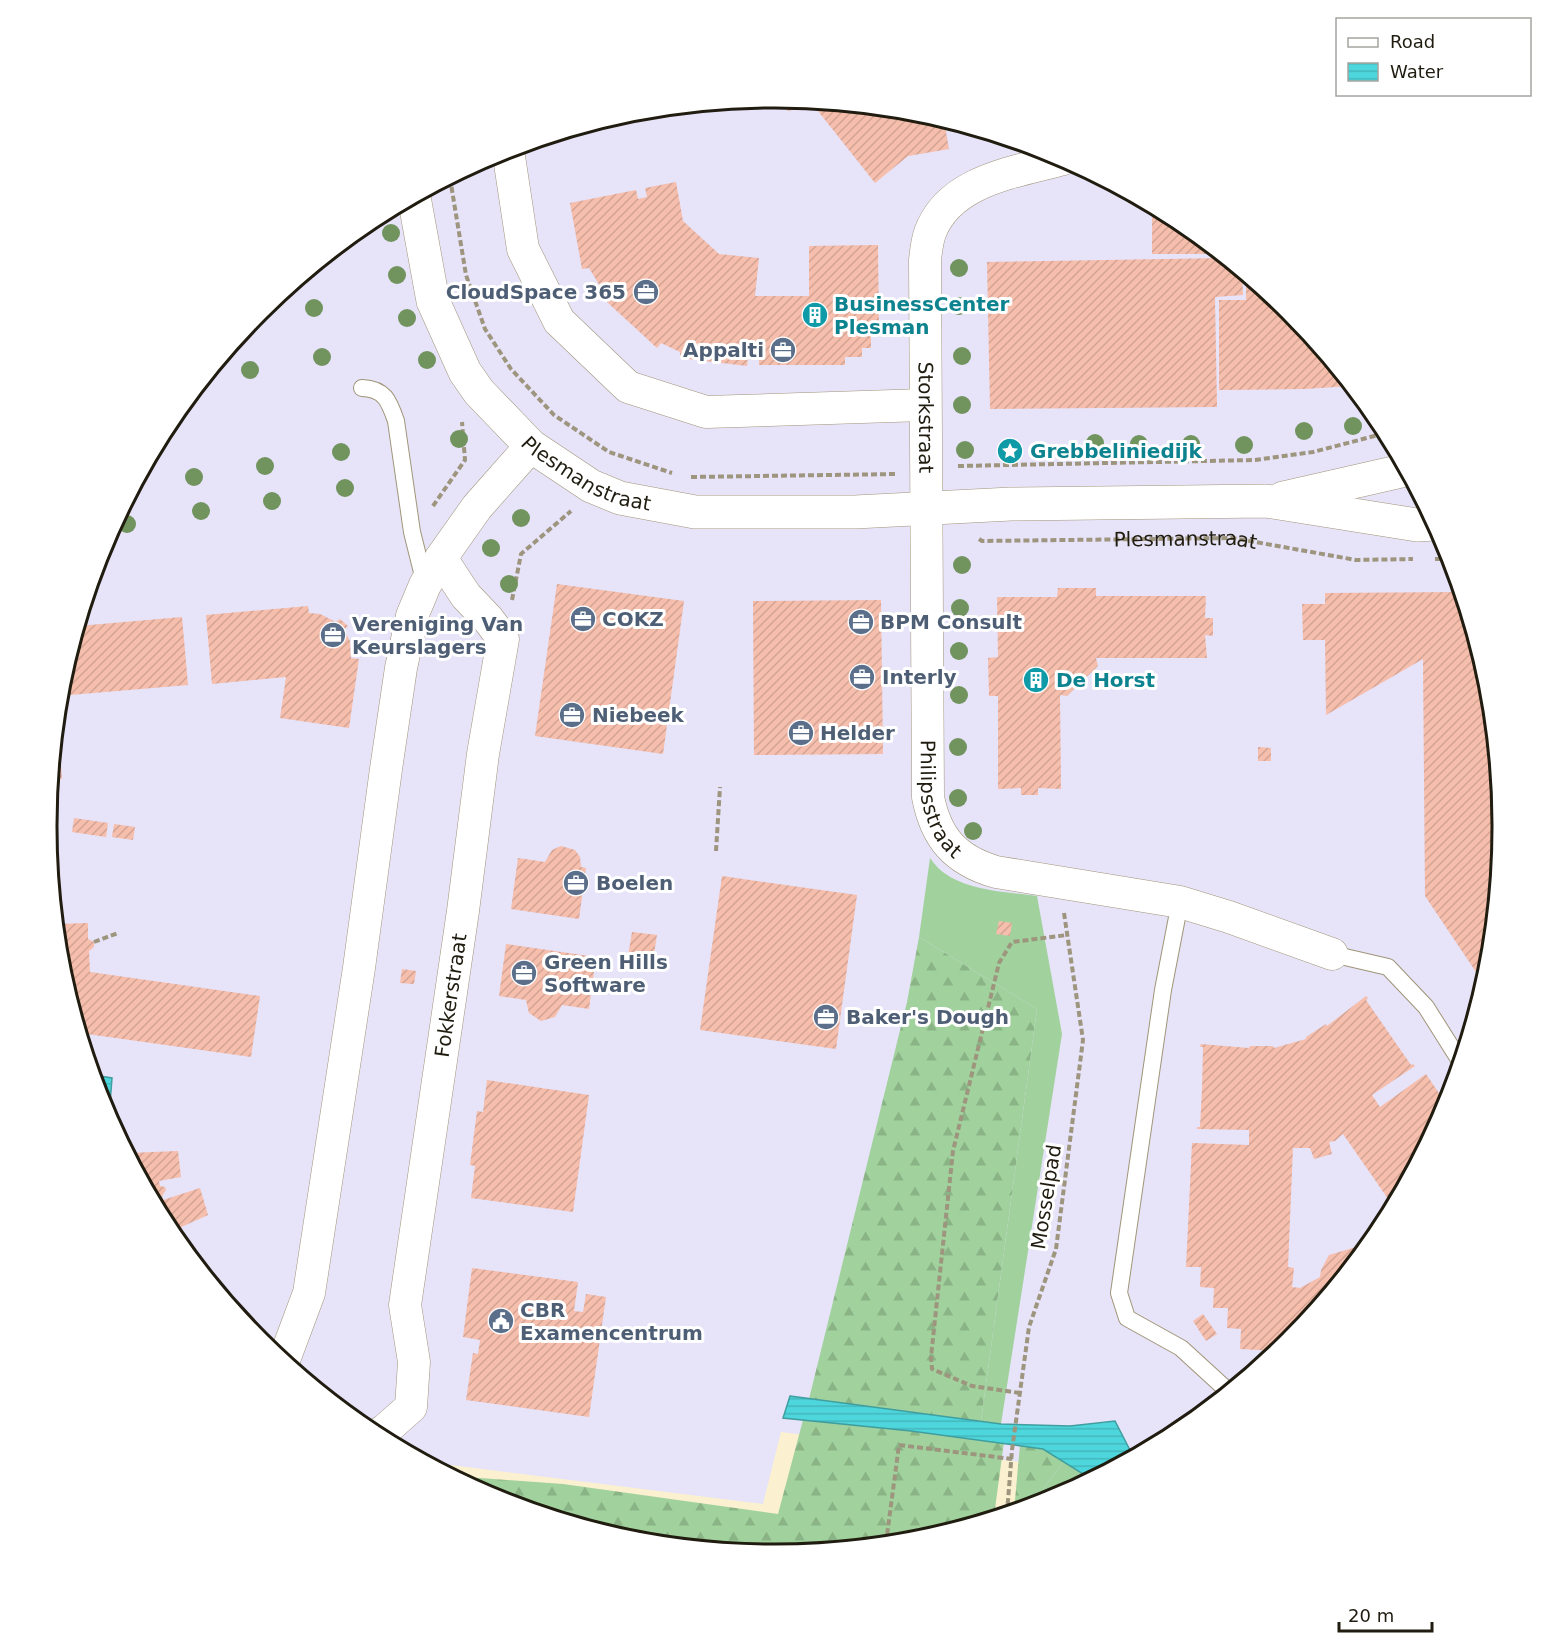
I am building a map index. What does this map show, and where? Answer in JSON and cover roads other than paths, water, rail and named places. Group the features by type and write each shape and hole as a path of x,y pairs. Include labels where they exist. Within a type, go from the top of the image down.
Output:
{"street":[{"path":"509,160 523,249 559,321 628,387 706,412 924,405"},
{"name":"Storkstraat","path":"926,508 925,260 930,232 948,205 963,192 984,182 1049,163"},
{"name":"Plesmanstraat","path":"416,205 433,301 465,372 479,392 531,446 591,486 620,498 695,512 855,512 1011,504 1266,501 1425,525"},
{"path":"287,1352 309,1293 326,1192 402,668 412,616 425,585 441,558 477,507 531,446"},
{"name":"Plesmanstraat","path":"1266,501 1398,472"},
{"name":"Philipsstraat","path":"926,508 928,797 932,817 940,834 950,847 978,867 996,872 1180,902 1332,954"},
{"name":"Fokkerstraat","path":"386,1429 411,1407 414,1362 405,1305 463,911 483,754 503,639 466,596 441,558"}],"lane":[{"path":"362,388 374,388 383,394 390,404 396,421 412,532 425,585"},
{"path":"1180,902 1163,990 1119,1293 1127,1318 1181,1348 1222,1386"},
{"name":"Philipsstraat","path":"1332,954 1388,967 1426,1007 1455,1053"}],"water":[{"path":"103,1077 112,1078 111,1097"},
{"path":"790,1396 1001,1424 1070,1426 1115,1421 1129,1449 1083,1474 1043,1449 911,1431 783,1418"}],"place":[{"name":"CloudSpace 365","path":"646,292"},
{"name":"BusinessCenter Plesman","path":"815,315"},
{"name":"Appalti","path":"783,350"},
{"name":"Grebbeliniedijk","path":"1010,451"},
{"name":"COKZ","path":"583,619"},
{"name":"BPM Consult","path":"861,622"},
{"name":"Vereniging Van Keurslagers","path":"333,635"},
{"name":"Interly","path":"862,677"},
{"name":"De Horst","path":"1036,680"},
{"name":"Niebeek","path":"572,715"},
{"name":"Helder","path":"801,733"},
{"name":"Boelen","path":"576,883"},
{"name":"Green Hills Software","path":"524,973"},
{"name":"Baker's Dough","path":"826,1017"},
{"name":"CBR Examencentrum","path":"501,1321"}]}
